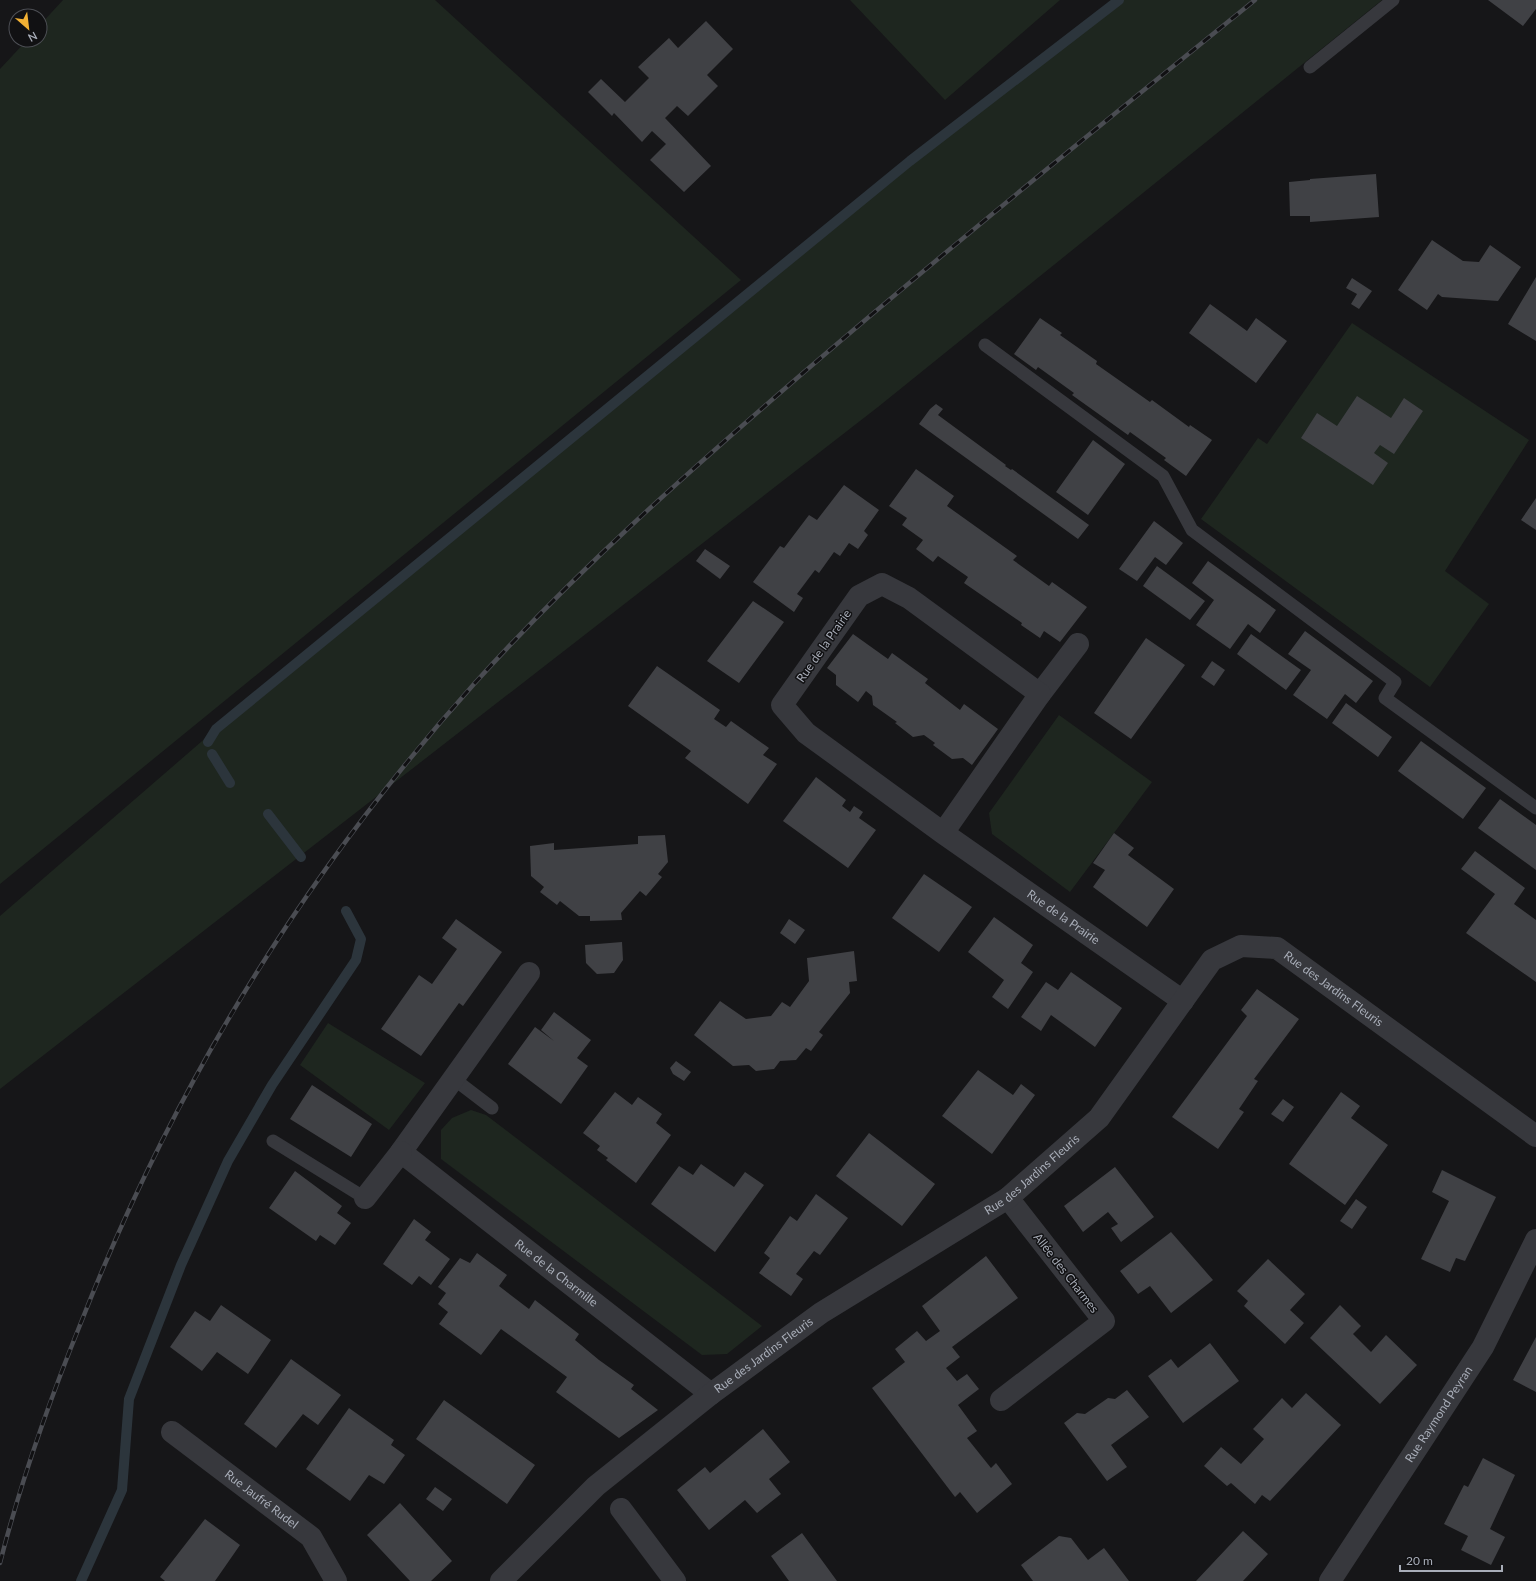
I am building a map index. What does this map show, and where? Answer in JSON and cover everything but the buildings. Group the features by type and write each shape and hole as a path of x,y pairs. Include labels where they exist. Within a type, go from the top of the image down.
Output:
{"street":[{"name":"Rue de la Prairie","path":"1040,694 909,598 882,584 859,596 782,705 806,733 943,833 1183,1001"},
{"path":"943,833 1040,694 1078,644"},
{"name":"Rue des Jardins Fleuris","path":"501,1581 596,1486 711,1394 821,1313 1008,1198 1099,1118 1212,960 1242,946 1277,948 1536,1136"},
{"path":"365,1198 401,1152 529,973"},
{"name":"Rue de la Charmille","path":"401,1152 711,1394"},
{"name":"Allée des Charmes","path":"1001,1400 1104,1321 1008,1198"},
{"name":"Rue Raymond Peyran","path":"1330,1581 1483,1347 1536,1240"},
{"name":"Rue Jaufré Rudel","path":"172,1432 311,1537 336,1581"},
{"path":"621,1509 675,1581"}],"lane":[{"path":"1310,67 1393,0"},
{"path":"985,345 1163,476 1192,530 1395,682 1385,698 1536,808"},
{"path":"454,1079 492,1108"},
{"path":"273,1141 365,1198"}],"shaded area":[{"path":"63,0 435,0 741,280 0,884 0,69 20,48 48,48 48,16"},
{"path":"850,0 1060,0 945,100"},
{"path":"1119,0 1382,0 878,407 0,1089 0,916 216,729 910,161"},
{"path":"1352,323 1529,440 1445,571 1489,604 1430,687 1201,519 1258,438 1267,444"},
{"path":"1059,715 1152,782 1070,892 992,834 989,813"},
{"path":"328,1023 425,1083 389,1130 300,1065"},
{"path":"471,1110 486,1115 762,1326 727,1354 702,1355 441,1159 441,1130 452,1118"}],"waterway":[{"path":"208,742 216,729 910,161 1119,0"},
{"path":"212,754 230,783"},
{"path":"268,814 301,857"},
{"path":"81,1581 122,1490 129,1399 181,1265 228,1161 272,1085 356,960 361,939 346,911"}],"railway":[{"path":"0,1563 17,1501 59,1380 118,1233 158,1148 202,1065 250,984 300,906 355,829 413,755 512,642 592,562 675,485 803,373 915,278 1255,0"}]}
